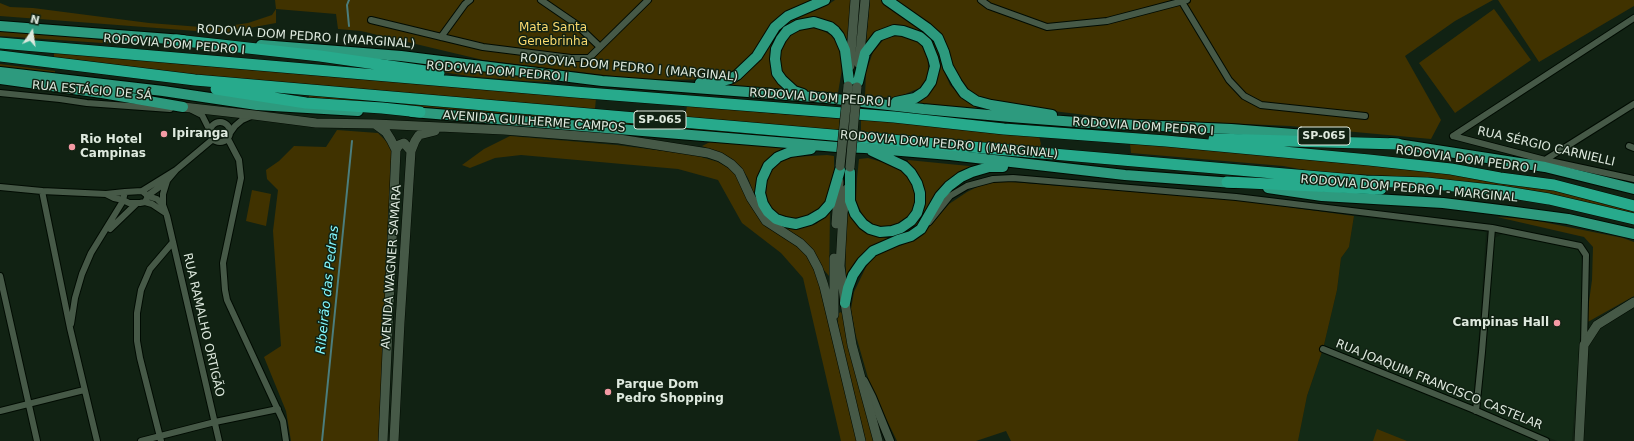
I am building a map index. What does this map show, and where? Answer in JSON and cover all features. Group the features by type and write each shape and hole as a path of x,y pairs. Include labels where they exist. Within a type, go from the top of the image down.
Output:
{"highway":[{"path":"602,81 645,80 705,83 730,79 751,62 782,20 825,0"},
{"path":"887,0 927,28 938,38 948,67 964,94 991,105 1030,110 1089,123"},
{"path":"827,98 811,96 794,91 787,86 776,67 776,54 781,39 787,31 798,24 814,22 830,27 835,31 839,36 845,50 853,84"},
{"name":"RODOVIA DOM PEDRO I (MARGINAL)","path":"0,26 176,40 291,46 401,56 602,81 827,98 923,109 1089,123 1300,133 1398,144 1545,167 1634,189"},
{"path":"853,84 865,53 878,36 894,30 903,31 920,37 927,43 935,66 931,82 924,92 909,101 872,103"},
{"path":"176,40 320,56 467,78 516,87"},
{"name":"RODOVIA DOM PEDRO I","path":"0,43 516,87 894,117 1004,129 1166,141 1452,168 1500,178 1554,185 1634,206"},
{"name":"SP-065","path":"0,56 151,76 1366,181 1427,183 1500,191 1549,199 1634,219"},
{"name":"RODOVIA DOM PEDRO I (MARGINAL)","path":"0,72 163,91 232,102 292,108 349,111 420,112 950,155 1125,175 1227,182"},
{"path":"151,76 201,86 306,103 420,112"},
{"path":"0,79 102,93 183,107"},
{"path":"1166,141 1216,138 1398,144"},
{"path":"837,147 802,150 778,157 768,166 762,179 760,193 763,204 772,215 785,222 796,224 810,220 822,213 830,204 845,169"},
{"path":"845,169 850,201 855,214 863,224 870,229 880,232 892,231 901,228 911,220 920,204 920,193 917,183 911,173 904,166 865,148"},
{"path":"845,303 848,288 853,275 862,262 873,251 911,236 921,230 940,196 961,177 989,167 1042,166"},
{"path":"1227,182 1281,184 1328,188 1422,190 1513,199 1549,199"},
{"name":"RODOVIA DOM PEDRO I - MARGINAL","path":"1227,182 1322,196 1443,203 1508,211 1568,219 1634,234"}],"main road":[{"name":"AVENIDA GUILHERME CAMPOS","path":"853,84 855,0"},
{"name":"AVENIDA GUILHERME CAMPOS","path":"839,349 834,312 834,259 845,169 853,84 865,0"},
{"name":"AVENIDA GUILHERME CAMPOS","path":"183,107 316,123 504,130 619,139 708,153 732,164 739,172 751,198 766,221 800,243 810,253 818,268 824,286 861,441"},
{"path":"375,124 386,132 396,150"},
{"name":"AVENIDA WAGNER SAMARA","path":"394,441 400,322 412,151 415,141 419,135 428,131 456,128"},
{"path":"396,150 399,145 404,143 412,151"},
{"name":"AVENIDA WAGNER SAMARA","path":"383,441 396,150"},
{"name":"AVENIDA GUILHERME CAMPOS","path":"845,169 840,266 852,345 878,441"},
{"path":"1579,441 1584,345 1590,333 1597,325 1634,302"},
{"path":"1621,309 1634,308"}],"street":[{"path":"441,37 465,4 470,0"},
{"path":"541,0 576,24 600,47"},
{"path":"371,20 483,47 571,58 589,58 648,0"},
{"path":"981,0 989,6 1047,28 1107,21 1185,1 1229,80 1244,96 1261,104 1365,116"},
{"name":"RUA SÉRGIO CARNIELLI","path":"1634,18 1453,136 1545,160 1634,179"},
{"name":"RUA ESTÁCIO DE SÁ","path":"0,94 60,99 87,103 173,109 183,107"},
{"path":"1545,160 1634,104"},
{"path":"183,107 202,115 213,139 221,142 229,136 235,126 242,120 254,115"},
{"path":"210,131 214,124 223,122 228,125 229,136 241,169 241,178 223,263 227,300 278,409 283,421 286,441"},
{"path":"0,187 42,191 106,194 142,191 176,170 213,139"},
{"path":"100,239 126,212 168,180 176,170"},
{"path":"921,230 934,217 941,205 958,191 982,181 1013,178 1170,193 1236,197 1492,228 1580,246 1586,255 1584,345"},
{"path":"163,205 163,194 168,180"},
{"path":"42,191 70,328 97,441"},
{"path":"142,191 146,198 166,213"},
{"path":"70,328 75,298 82,274 91,252 123,200 125,192"},
{"path":"106,194 114,198 136,204"},
{"path":"146,198 158,199 163,205"},
{"name":"RUA RAMALHO ORTIGÃO","path":"163,205 219,441"},
{"path":"1476,411 1492,228"},
{"path":"161,439 140,358 137,341 137,313 141,290 150,269 173,242"},
{"path":"0,276 37,441"},
{"name":"RUA JOAQUIM FRANCISCO CASTELAR","path":"1323,349 1546,441"},
{"path":"858,370 872,397 890,441"},
{"path":"0,411 84,390"},
{"path":"141,441 161,439 215,422 278,409"}],"shaded area":[{"path":"1354,216 1486,232 1480,324 1472,409 1546,441 1298,441 1307,396 1323,349 1337,290 1341,258 1349,247"},
{"path":"1505,233 1579,250 1584,266 1572,441 1557,441 1479,410 1494,238"}],"green space":[{"name":"Mata Santa Genebrinha","path":"275,0 825,0 771,25 759,52 730,79 645,80 483,60 361,31 338,29 336,14 276,9"},
{"path":"835,0 852,0 849,43 843,34 799,22 772,51 770,66 776,79 784,90 729,86 742,78 760,60 778,30 790,19 829,4"},
{"path":"870,0 881,0 916,25 932,39 941,54 943,69 950,85 963,98 979,109 914,103 937,61 914,31 874,35 866,42"},
{"path":"887,0 1493,0 1455,21 1405,56 1441,120 1431,139 1290,126 1110,118 980,102 960,88 940,43"},
{"path":"1498,0 1634,0 1634,6 1539,62"},
{"path":"0,3 10,7 33,8 149,23 214,28 248,23 272,15 276,9 276,23 222,33 0,16"},
{"path":"1494,9 1531,60 1455,113 1419,63"},
{"path":"806,27 820,29 834,37 841,51 842,69 838,93 826,94 808,92 786,80 778,62 782,44 792,33"},
{"path":"0,29 39,32 117,42 117,44 0,36"},
{"path":"903,35 919,41 927,55 929,73 922,87 896,98 865,96 866,72 873,52 885,38"},
{"path":"54,52 596,98 595,109 205,76 54,57"},
{"path":"332,55 403,60 551,80 551,82 468,76"},
{"path":"0,64 55,71 55,74 0,68"},
{"path":"272,94 309,97 309,95 838,140 838,143"},
{"path":"687,106 840,119 839,130 685,117"},
{"path":"861,119 1039,136 1041,144 1039,148 861,132"},
{"path":"337,130 378,133 391,146 393,158 379,441 291,441 286,411 264,357 281,346 273,231 278,190 267,179 266,170 279,161 294,146 326,147"},
{"path":"510,136 617,145 695,155 718,162 734,171 782,234 807,255 823,290 857,441 841,441 803,278 781,253 742,223 718,180 678,169 521,155 495,158 470,168 462,165 484,149"},
{"path":"712,141 784,148 772,155 763,165 757,182 757,197 767,216 782,226 800,228 816,224 830,212 829,276 823,269 812,248 767,218 759,207 748,178 741,167 732,159 702,146"},
{"path":"1130,144 1236,151 1444,173 1561,191 1634,209 1634,215 1557,195 1429,178 1316,172 1283,166 1131,153"},
{"path":"834,156 834,170 824,207 809,219 788,220 771,212 766,194 767,177 777,163 792,157"},
{"path":"868,158 899,167 911,179 917,194 915,210 905,221 890,227 875,226 864,218 856,201 857,178 859,159"},
{"path":"908,160 979,167 958,175 920,227 866,254 853,266 846,276 845,241 848,208 859,226 901,231 924,201 923,185 917,172 907,163"},
{"path":"1012,182 1237,200 1354,216 1349,247 1341,258 1337,290 1323,349 1307,396 1298,441 1011,441 1006,431 976,441 897,441 871,388 856,336 851,309 854,292 866,267 874,257 888,249 902,245 923,234 949,204 967,192 983,184"},
{"path":"252,190 271,194 266,226 246,221"},
{"path":"1497,217 1528,219 1623,238 1634,242 1634,296 1586,323 1592,280 1593,247 1584,237"},
{"path":"841,312 843,314 876,441 864,441 840,340 837,314"},
{"path":"1377,429 1407,441 1373,441"}],"waterway":[{"name":"Ribeirão das Pedras","path":"349,0 347,5 349,26"},
{"name":"Ribeirão das Pedras","path":"322,441 352,141"}],"place":[{"name":"Ipiranga","path":"164,134"},
{"name":"Rio Hotel Campinas","path":"72,147"},
{"name":"Campinas Hall","path":"1557,323"},
{"name":"Parque Dom Pedro Shopping","path":"608,392"}]}
